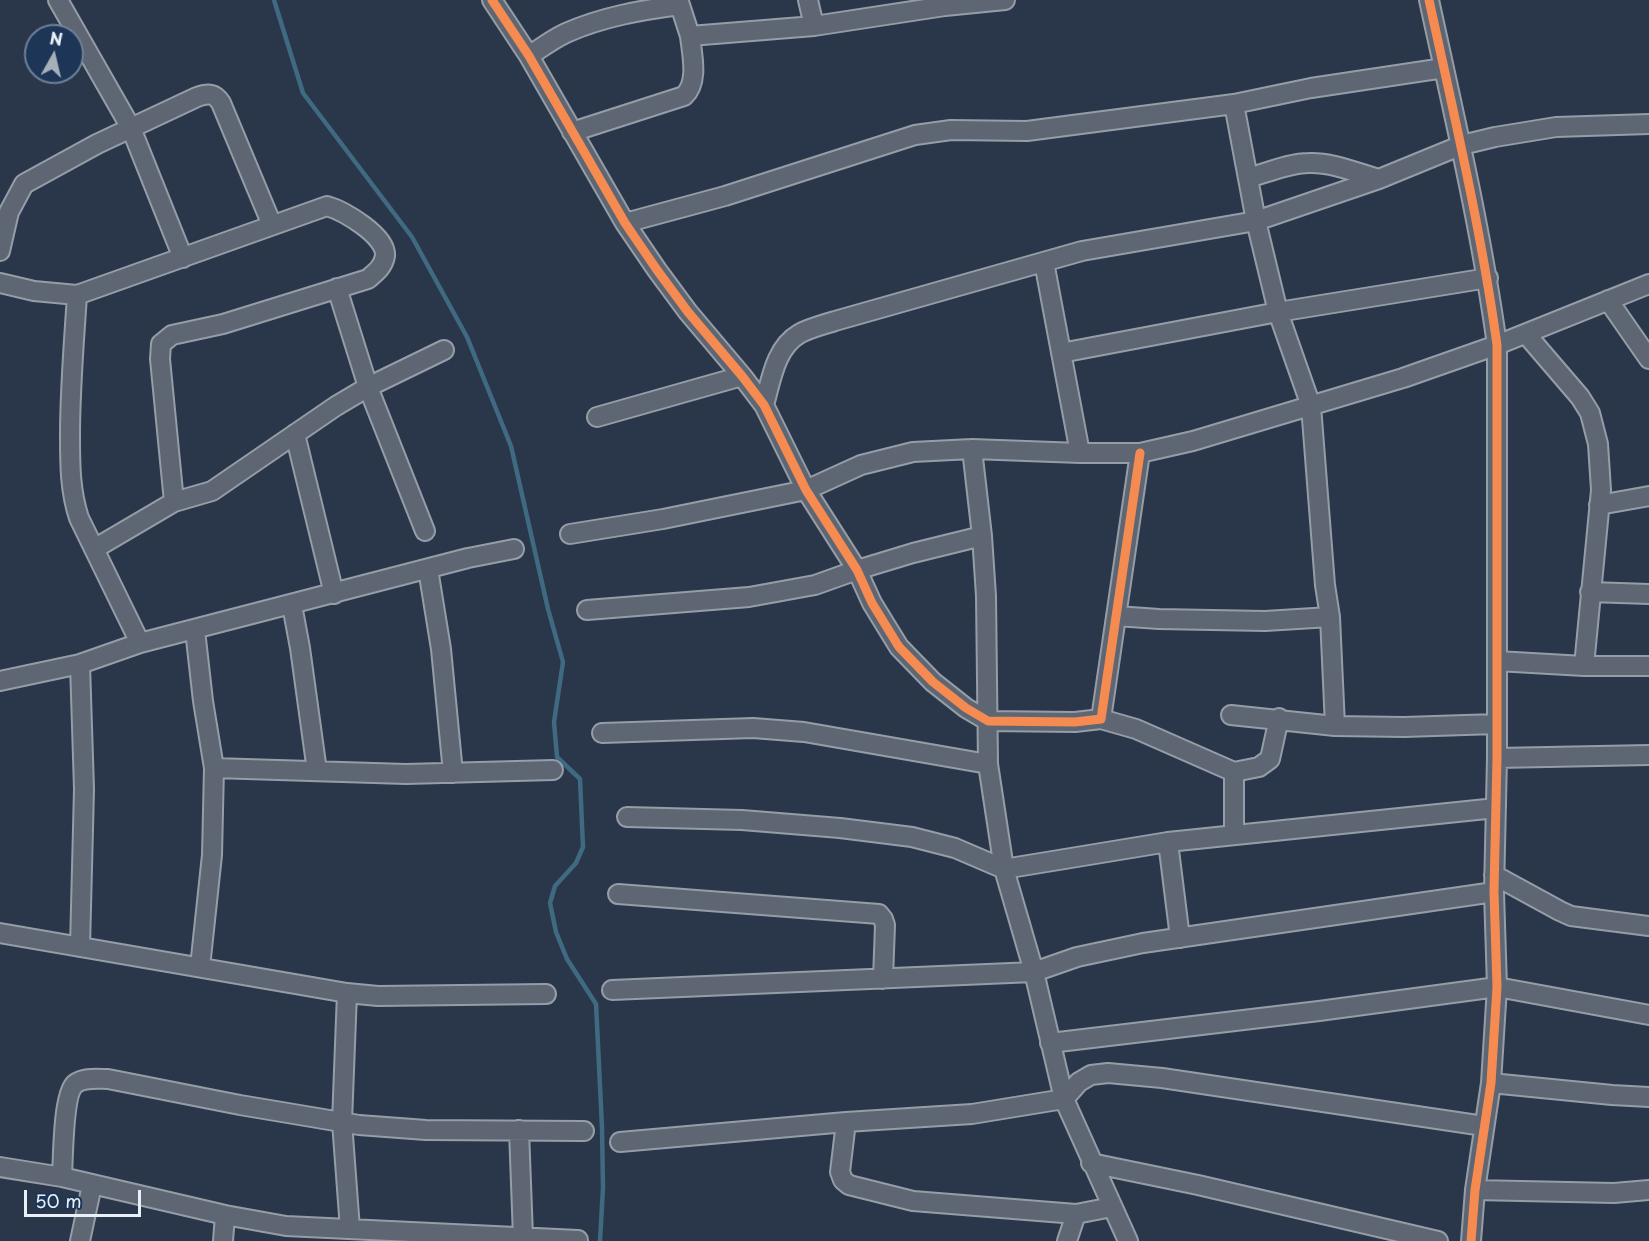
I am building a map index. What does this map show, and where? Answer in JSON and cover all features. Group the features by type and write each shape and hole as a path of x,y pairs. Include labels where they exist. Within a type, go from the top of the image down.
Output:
{"street":[{"path":"58,0 131,128 183,258"},
{"path":"492,0 530,56 625,223 688,312 742,375 764,405 806,490 857,570 872,603 899,647 933,682 966,708 988,721 1075,722 1101,719 1136,729 1234,772 1259,767 1270,759 1279,718"},
{"path":"808,0 814,26"},
{"path":"690,36 814,26 944,3 1005,0"},
{"path":"1429,0 1462,145 1488,278 1497,345 1497,758 1494,883 1497,987 1491,1083 1475,1191 1472,1241"},
{"path":"530,56 564,34 595,21 679,2 690,36 693,68 690,90 684,96 572,132"},
{"path":"625,223 725,196 915,135 951,130 1027,131 1234,104 1300,90 1444,68"},
{"path":"0,250 9,213 24,184 56,165 205,94 214,95 221,103 272,225"},
{"path":"1234,104 1256,221 1278,312 1311,406 1329,617 1335,726"},
{"path":"764,405 778,358 786,344 799,334 835,321 1083,251 1256,221 1379,179 1462,145 1495,137 1556,127 1649,124"},
{"path":"1248,178 1288,166 1308,163 1327,165 1379,179"},
{"path":"0,283 34,291 77,296 327,206 341,210 362,224 381,245 385,255 380,268 368,279 223,324 172,335 161,344 160,359 174,502"},
{"path":"1044,262 1080,453"},
{"path":"1061,353 1278,312 1488,278"},
{"path":"570,534 663,519 806,490 861,465 913,452 972,448 1140,453 1193,441 1403,378 1526,334 1649,284"},
{"path":"337,288 368,387 426,531"},
{"path":"77,296 70,384 70,479 73,501 79,518 140,643"},
{"path":"1608,300 1649,359"},
{"path":"1526,334 1580,397 1590,413 1598,444 1601,490 1584,666"},
{"path":"94,549 174,502 212,491 336,406 368,387 444,350"},
{"path":"597,417 742,375"},
{"path":"295,434 334,594"},
{"path":"972,448 986,596 988,764 1004,869 1035,972 1064,1099 1128,1241"},
{"path":"1101,719 1140,453"},
{"path":"1599,505 1649,496"},
{"path":"587,610 750,597 815,585 857,570 982,536"},
{"path":"0,681 80,664 140,643 514,549"},
{"path":"428,569 441,649 453,773"},
{"path":"1590,592 1649,594"},
{"path":"292,605 317,771"},
{"path":"1116,616 1265,621 1329,617"},
{"path":"195,630 202,701 214,768 212,855 200,967"},
{"path":"1497,661 1584,666 1649,666"},
{"path":"80,664 84,789 80,947"},
{"path":"1231,715 1279,718 1335,726 1392,728 1496,724"},
{"path":"602,733 753,728 794,731 988,764"},
{"path":"1497,758 1649,755"},
{"path":"214,768 406,774 553,770"},
{"path":"1234,772 1234,835"},
{"path":"627,818 753,821 912,837 955,848 1004,869 1168,842 1496,808"},
{"path":"1168,842 1180,938"},
{"path":"612,990 1035,972 1077,957 1104,951 1494,883 1560,912 1649,927"},
{"path":"618,894 879,914 884,918 885,925 882,979"},
{"path":"0,933 347,993 378,996 546,994"},
{"path":"1050,1043 1497,987 1649,1015"},
{"path":"347,993 342,1122 350,1229"},
{"path":"620,1142 846,1122 972,1114 1064,1099 1079,1082 1091,1075 1108,1073 1162,1078 1484,1126"},
{"path":"62,1177 69,1093 74,1085 86,1079 108,1079 342,1122 426,1130 584,1131"},
{"path":"1491,1083 1649,1097"},
{"path":"846,1122 840,1173 849,1185 913,1201 1076,1214 1112,1207"},
{"path":"519,1130 523,1237"},
{"path":"1091,1163 1198,1185 1438,1241"},
{"path":"0,1167 62,1177 225,1215 286,1226 454,1238 523,1237 578,1240"},
{"path":"80,1241 92,1185"},
{"path":"1475,1191 1614,1193 1649,1190"},
{"path":"1067,1241 1076,1214"},
{"path":"223,1241 225,1215"}],"waterway":[{"path":"274,0 303,93 412,237 467,337 511,446 548,609 563,662 554,722 557,757 580,779 583,847 576,863 555,886 550,903 556,932 567,959 596,1004 602,1127 603,1188 600,1241"}],"cycle path":[{"path":"492,0 529,56 625,223 688,312 764,405 806,490 857,570 872,603 899,647 933,682 966,708 988,721 1075,722 1101,719 1140,453"},
{"path":"1429,0 1475,215 1497,345 1497,758 1494,892 1497,987 1491,1083 1475,1190 1471,1241"}]}
